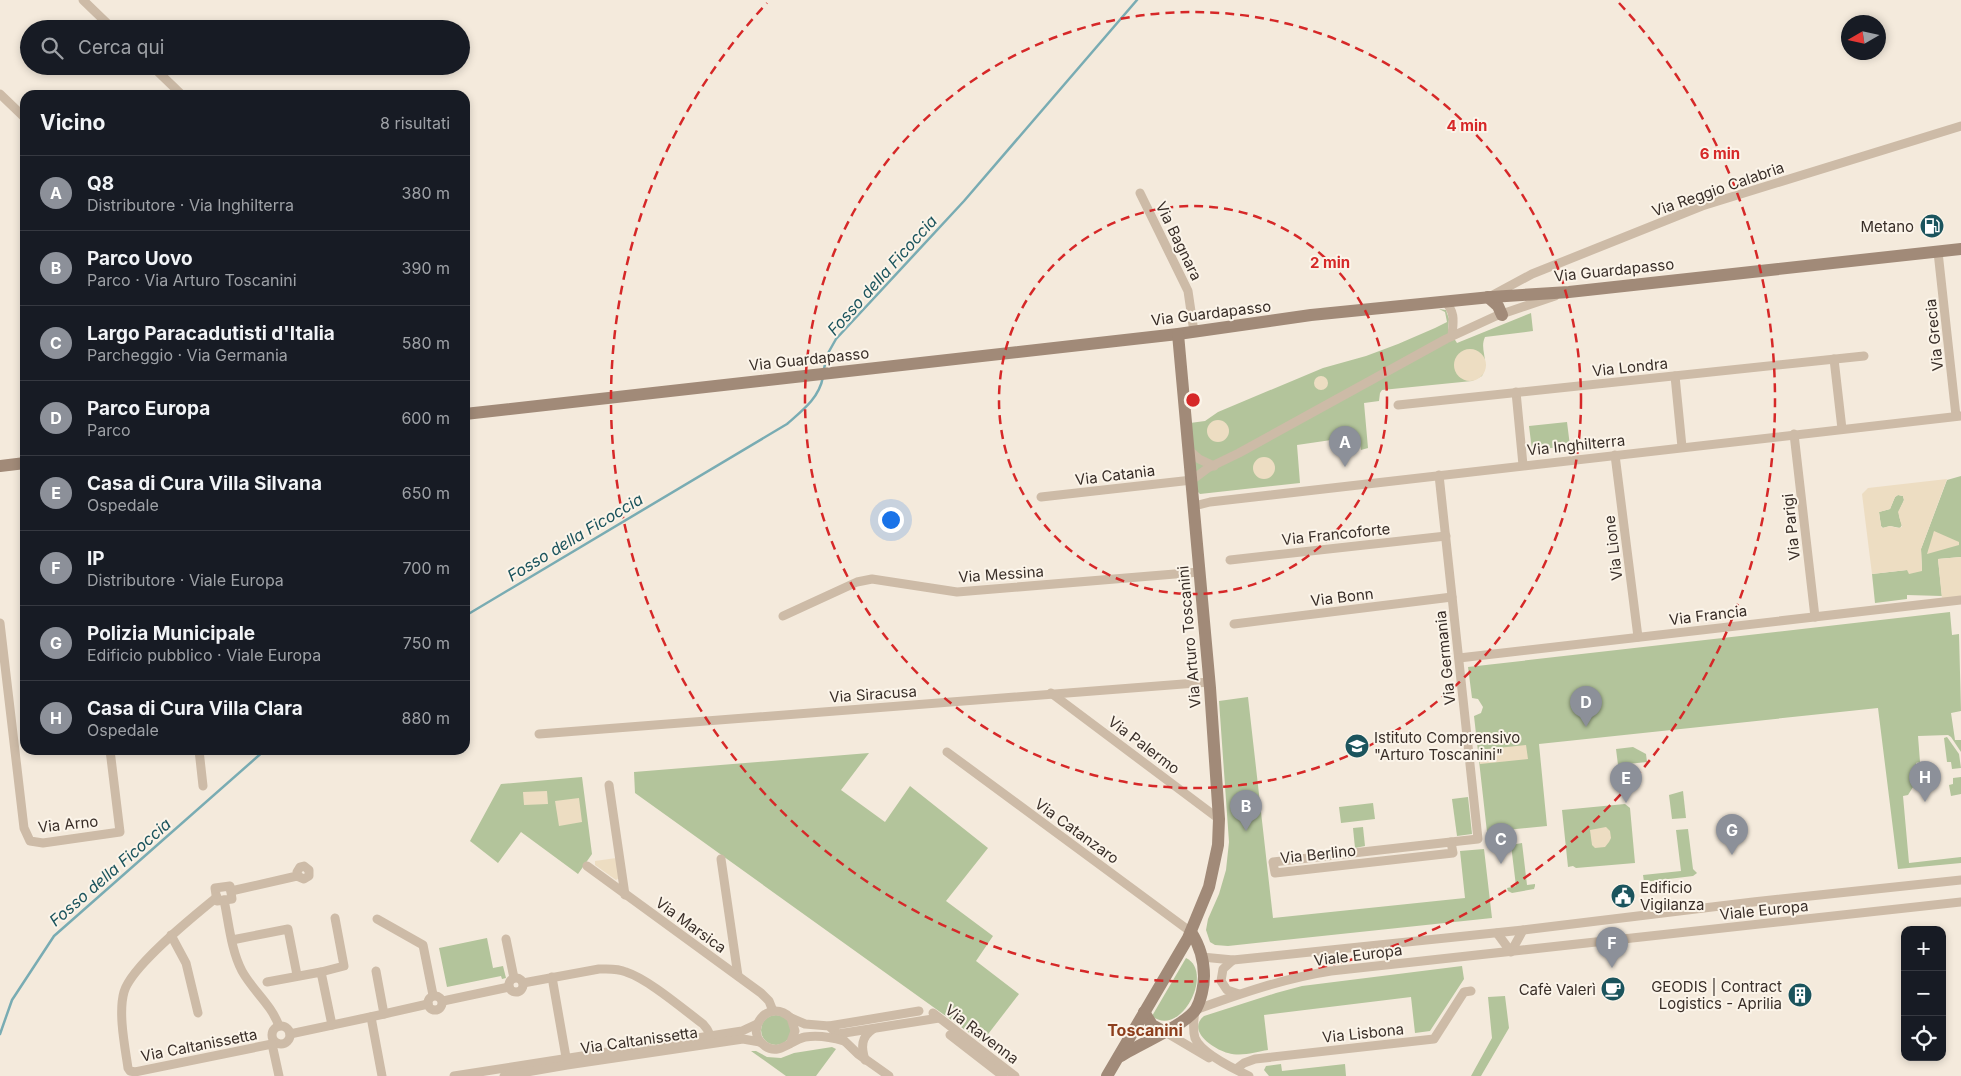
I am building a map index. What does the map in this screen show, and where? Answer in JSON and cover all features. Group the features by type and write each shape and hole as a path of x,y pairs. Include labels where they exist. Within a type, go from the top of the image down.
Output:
{"street":[{"path":"83,0 104,20"},
{"path":"161,75 177,90"},
{"path":"0,94 20,113"},
{"name":"Via Reggio Calabria","path":"1489,297 1532,274 1702,206 1961,126"},
{"name":"Via Bagnara","path":"1140,193 1188,291 1194,332"},
{"name":"Via Guardapasso","path":"470,413 1178,334 1312,316 1489,297 1569,292 1961,249"},
{"name":"Via Grecia","path":"1938,252 1959,416"},
{"path":"1192,480 1208,468 1452,336 1502,314 1569,292"},
{"path":"1489,297 1498,306 1502,314"},
{"path":"1445,302 1450,306 1454,314 1452,336"},
{"name":"Via Arturo Toscanini","path":"1106,1076 1191,932 1214,872 1218,845 1219,819 1209,682 1178,334"},
{"name":"Via Londra","path":"1398,405 1864,356"},
{"path":"1834,359 1842,429"},
{"path":"1675,376 1682,447"},
{"path":"1516,392 1524,465"},
{"name":"Via Inghilterra","path":"1194,506 1210,502 1524,465 1959,416"},
{"name":"Via Parigi","path":"1794,434 1814,616"},
{"path":"1189,450 1199,459 1214,466"},
{"name":"Via Lione","path":"1615,455 1638,637"},
{"path":"0,466 20,464"},
{"name":"Via Germania","path":"1440,475 1478,839"},
{"name":"Via Catania","path":"1041,497 1192,480"},
{"name":"Via Francoforte","path":"1230,560 1446,536"},
{"name":"Via Messina","path":"783,616 856,582 872,579 957,592 1200,572"},
{"name":"Via Bonn","path":"1234,624 1452,597"},
{"name":"Via Francia","path":"1459,658 1961,600"},
{"name":"Via Arno","path":"0,624 24,828 27,838 34,843 42,843 120,832 111,755"},
{"name":"Via Siracusa","path":"539,734 1209,682"},
{"name":"Via Palermo","path":"1052,693 1219,819"},
{"name":"Via Catanzaro","path":"947,752 1191,932"},
{"path":"200,755 203,786"},
{"path":"609,785 626,894"},
{"name":"Via Berlino","path":"1451,842 1453,853 1275,873 1274,862 1451,842 1478,839"},
{"path":"721,859 738,976"},
{"name":"Via Marsica","path":"587,866 764,995 773,1011"},
{"path":"231,892 297,876"},
{"name":"Viale Europa","path":"1202,957 1233,960 1497,933 1754,902 1961,880"},
{"path":"230,886 231,892 232,899 220,898 215,888 230,886"},
{"name":"Via Caltanissetta","path":"275,1044 134,1072 130,1071 122,1010 124,991 132,977 172,934 220,898 236,955 243,972 271,1008 278,1026"},
{"name":"Viale Europa","path":"1195,1010 1240,994 1324,972 1961,902"},
{"path":"267,982 344,966 335,918"},
{"path":"377,919 423,946 433,995"},
{"path":"232,940 288,929 297,976"},
{"path":"1497,933 1511,952 1522,930"},
{"path":"1191,932 1198,944 1202,957 1203,987 1195,1010 1193,1030 1196,1040 1223,1062 1249,1076"},
{"path":"172,934 186,963 198,1013"},
{"path":"506,939 514,978"},
{"path":"1181,951 1202,957"},
{"path":"1233,960 1223,969 1221,981 1228,990 1240,994"},
{"name":"Via Caltanissetta","path":"290,1034 371,1018 428,1004 432,1010 437,1010 442,1006 442,1001 509,987 513,992 518,992 523,988 523,983 599,969 612,969 626,971 640,978 703,1024 712,1040"},
{"path":"376,971 384,1014"},
{"path":"320,972 332,1026"},
{"name":"Via Caltanissetta","path":"552,977 566,1061"},
{"path":"509,987 509,982 514,978 521,979 523,983"},
{"name":"Via Lisbona","path":"1236,1069 1244,1063 1255,1059 1434,1039 1464,992 1471,991"},
{"path":"433,995 440,996 442,1001"},
{"path":"428,1004 429,998 433,995"},
{"path":"902,1013 904,1024 874,1029 841,1038 806,1037 778,1050 765,1046 760,1042 756,1030 757,1024 763,1015 773,1011 786,1014 805,1024 829,1026 902,1013 919,1010"},
{"name":"Via Arturo Toscanini","path":"1117,1058 1141,1043 1176,1026 1195,1010"},
{"path":"1144,1012 1152,1024 1214,1062 1223,1062"},
{"name":"Via Ravenna","path":"904,1024 936,1015 1015,1076"},
{"path":"371,1018 382,1076"},
{"path":"790,1044 795,1031 791,1018"},
{"name":"Via Caltanissetta","path":"712,1040 746,1030 757,1024"},
{"path":"275,1044 286,1042 290,1034 287,1028 278,1026 272,1032 279,1076"},
{"path":"829,1026 865,1060 889,1076"},
{"path":"865,1060 863,1050 864,1038 874,1029"},
{"path":"950,1035 1003,1076"},
{"name":"Via Caltanissetta","path":"454,1076 712,1040 743,1039 760,1042"},
{"name":"Via Caltanissetta","path":"508,1076 566,1061"}],"green space":[{"path":"1439,309 1446,310 1449,319 1448,329 1457,343 1531,313 1533,331 1485,337 1483,342 1484,370 1482,376 1472,381 1382,390 1379,401 1364,403 1368,448 1361,450 1360,444 1354,444 1355,449 1338,450 1338,439 1297,445 1300,483 1200,494 1197,491 1190,423 1205,421 1218,412 1323,368 1366,356 1435,328 1447,322 1445,312"},
{"path":"1567,422 1570,446 1532,450 1529,426"},
{"path":"1961,476 1961,557 1938,559 1942,596 1907,595 1907,599 1875,603 1872,574 1907,570 1922,571 1921,549 1947,480"},
{"path":"1898,495 1903,496 1904,500 1899,512 1902,525 1900,528 1890,526 1883,528 1879,512 1890,509 1895,497"},
{"path":"1950,612 1952,635 1959,634 1961,711 1951,713 1955,740 1961,740 1961,752 1948,735 1918,736 1920,762 1916,763 1919,785 1913,787 1908,795 1903,796 1909,863 1961,857 1961,863 1898,869 1878,708 1539,744 1547,826 1487,832 1474,716 1481,713 1483,707 1478,699 1472,698 1468,667"},
{"path":"1248,697 1273,918 1465,898 1460,851 1484,849 1492,918 1228,946 1215,945 1210,942 1206,930 1208,919 1219,894 1226,870 1229,842 1219,701"},
{"path":"1947,737 1959,754 1961,768 1952,769 1951,762 1947,762 1944,738"},
{"path":"1633,747 1646,754 1647,762 1618,765 1616,749"},
{"path":"869,753 841,790 885,822 910,786 988,848 946,901 993,936 976,961 1019,994 982,1042 635,793 634,772"},
{"path":"582,777 592,854 578,874 521,832 498,863 470,841 501,784"},
{"path":"1961,777 1961,794 1951,796 1949,785 1953,784 1953,778"},
{"path":"1683,791 1686,818 1672,819 1669,795"},
{"path":"1468,797 1472,834 1457,836 1452,799"},
{"path":"1373,803 1375,819 1341,823 1339,807"},
{"path":"1625,804 1630,808 1635,863 1568,867 1562,810"},
{"path":"1363,827 1365,846 1355,848 1353,828"},
{"path":"1688,829 1693,869 1697,873 1693,876 1644,882 1643,875 1681,871 1676,830"},
{"path":"1522,843 1527,885 1535,884 1535,886 1534,889 1512,893 1507,888 1516,886 1511,845"},
{"path":"487,938 493,968 503,966 506,978 502,979 501,976 447,987 439,948"},
{"path":"1186,958 1194,965 1197,976 1195,989 1190,1001 1183,1011 1173,1019 1163,1021 1152,1016"},
{"path":"1462,966 1464,979 1430,1031 1415,1033 1411,997 1264,1015 1268,1050 1248,1054 1233,1054 1216,1048 1204,1039 1198,1028 1199,1022 1204,1016 1302,986"},
{"path":"1505,996 1509,1028 1481,1076 1471,1076 1492,1038 1488,997"},
{"path":"776,1015 787,1019 791,1030 787,1041 776,1045 765,1041 761,1030 765,1019"},
{"path":"832,1047 836,1049 816,1076 786,1076 751,1051 756,1051 767,1057 781,1058 794,1053"},
{"path":"1281,1064 1282,1071 1345,1064 1346,1076 1269,1076 1264,1070 1266,1066"}],"shaded area":[{"path":"1470,349 1476,350 1481,354 1485,359 1485,371 1481,376 1476,380 1470,381 1464,380 1459,376 1455,371 1454,365 1455,359 1459,354 1464,350"},
{"path":"1318,376 1324,376 1328,383 1324,390 1318,390 1314,386 1314,380"},
{"path":"1218,420 1226,423 1229,431 1226,439 1218,442 1210,439 1207,431 1210,423"},
{"path":"1264,457 1274,464 1275,468 1268,478 1264,479 1254,472 1253,468 1260,458"},
{"path":"1947,479 1921,549 1922,571 1909,574 1907,570 1872,574 1862,494 1868,488","holes":["1898,495 1903,496 1904,500 1898,512 1902,527 1890,526 1882,528 1879,512 1890,509 1895,497"]},
{"path":"1934,531 1959,542 1959,545 1927,554"},
{"path":"1961,557 1961,597 1942,599 1938,559"},
{"path":"1526,745 1528,759 1480,764 1478,750"},
{"path":"547,791 548,804 524,805 523,792"},
{"path":"579,798 582,822 559,826 555,801"},
{"path":"1606,827 1610,831 1611,838 1609,842 1605,847 1595,848 1592,845 1590,830"},
{"path":"616,858 619,878 616,880 595,865 595,861"}],"waterway":[{"name":"Fosso della Ficoccia","path":"824,369 827,355 836,339 964,201 1137,0"},
{"name":"Fosso della Ficoccia","path":"470,613 787,424 814,397 823,377"},
{"name":"Fosso della Ficoccia","path":"0,1034 12,1000 54,936 259,755"}],"place":[{"name":"Metano","path":"1932,226"},
{"name":"Q8","path":"1345,467"},
{"name":"Parco Europa","path":"1586,727"},
{"name":"Istituto Comprensivo \"Arturo Toscanini\"","path":"1357,746"},
{"name":"Casa di Cura Villa Clara","path":"1925,802"},
{"name":"Casa di Cura Villa Silvana","path":"1626,803"},
{"name":"Parco Uovo","path":"1246,831"},
{"name":"Polizia Municipale","path":"1732,855"},
{"name":"Largo Paracadutisti d'Italia","path":"1501,864"},
{"name":"Edificio Vigilanza","path":"1623,896"},
{"name":"IP","path":"1612,968"},
{"name":"Cafè Valerì","path":"1613,989"},
{"name":"GEODIS | Contract Logistics - Aprilia","path":"1800,995"}],"district":[{"name":"Toscanini","path":"1145,1030"}]}
